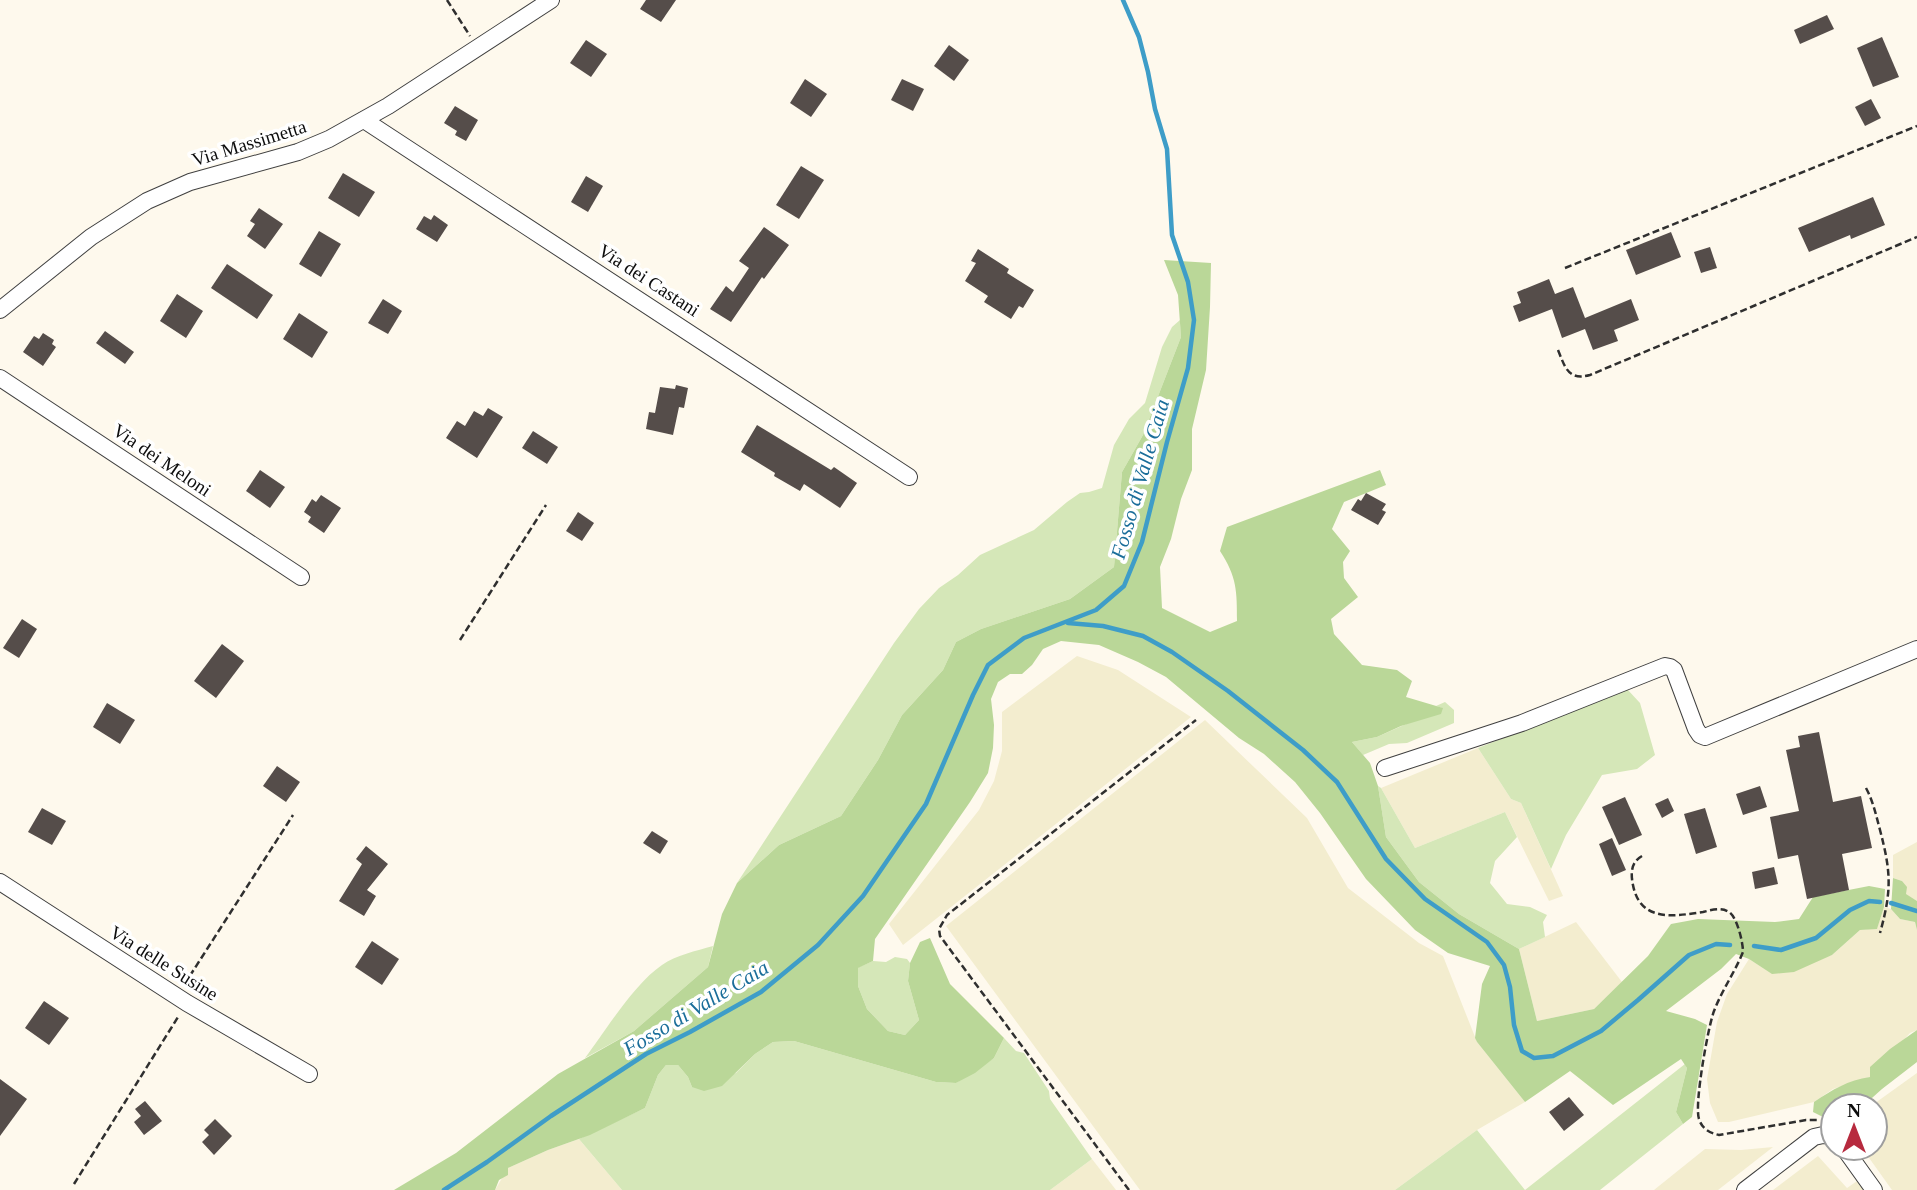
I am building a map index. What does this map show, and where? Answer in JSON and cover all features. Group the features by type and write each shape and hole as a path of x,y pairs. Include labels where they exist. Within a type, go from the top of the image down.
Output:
{"street":[{"name":"Via Massimetta","path":"0,310 83,243 147,201 201,178 310,147 364,120 551,0"},
{"name":"Via dei Castani","path":"364,120 909,477"},
{"name":"Via dei Meloni","path":"0,377 301,577"},
{"path":"1385,768 1533,718 1665,666 1674,670 1696,729 1700,735 1711,736 1917,649"},
{"name":"Via delle Susine","path":"0,882 181,1000 309,1074"},
{"path":"1745,1190 1819,1136"},
{"path":"1854,1162 1874,1190"}],"path":[{"path":"447,0 478,48"},
{"path":"1565,268 1917,127"},
{"path":"1558,350 1565,368 1572,375 1590,375 1917,237"},
{"path":"460,640 546,505"},
{"path":"1129,1190 940,936 939,929 947,915 1196,720"},
{"path":"1866,788 1887,857 1890,879 1880,933"},
{"path":"74,1184 293,815"},
{"path":"1642,856 1632,868 1632,880 1635,893 1647,911 1657,915 1671,915 1727,910 1733,915 1743,941 1743,951 1718,1002 1709,1032 1697,1109 1702,1125 1710,1133 1719,1135 1806,1120 1815,1119 1819,1122"}],"shaded area":[{"path":"1077,656 1118,670 1191,717 903,945 889,924 979,810 994,781 1002,751 1002,712"},
{"path":"1205,720 1307,818 1348,888 1419,943 1443,956 1477,1042 1525,1102 1477,1130 1395,1190 1140,1190 946,926"},
{"path":"1478,748 1511,799 1521,803 1563,896 1549,901 1505,812 1415,848 1381,788"},
{"path":"1917,842 1917,901 1905,894 1902,881 1893,878 1893,855"},
{"path":"1884,907 1891,909 1900,919 1915,922 1917,1030 1910,1033 1870,1077 1829,1092 1819,1092 1819,1099 1814,1102 1729,1122 1718,1122 1710,1103 1707,1079 1717,1022 1727,994 1749,959 1771,973 1832,955 1860,930 1877,928"},
{"path":"1576,922 1622,982 1594,1009 1537,1021 1519,949"},
{"path":"1917,1073 1917,1190 1892,1190 1872,1162 1889,1162 1889,1093"},
{"path":"579,1139 622,1190 495,1190 508,1168"},
{"path":"1773,1147 1718,1190 1654,1190 1705,1149"},
{"path":"1818,1156 1819,1162 1823,1162 1847,1188 1860,1179 1868,1190 1773,1190"},
{"path":"1092,1159 1116,1190 1050,1190"}],"green space":[{"path":"1164,260 1211,263 1206,370 1192,429 1192,470 1160,567 1162,608 1210,632 1237,621 1235,584 1220,551 1227,527 1380,470 1386,485 1344,502 1332,529 1350,551 1343,562 1344,578 1358,597 1331,619 1334,634 1362,665 1397,670 1412,681 1406,697 1443,708 1441,714 1401,726 1377,737 1352,742 1370,763 1378,786 1386,837 1419,882 1459,914 1519,949 1537,1021 1594,1009 1648,956 1671,924 1698,919 1775,922 1799,919 1813,897 1869,886 1885,889 1884,907 1877,929 1860,930 1832,955 1794,972 1772,974 1736,954 1721,969 1666,1011 1707,1025 1692,1117 1683,1124 1676,1112 1687,1068 1681,1059 1613,1105 1570,1071 1525,1102 1475,1038 1482,984 1490,966 1448,953 1415,930 1366,879 1295,782 1264,754 1239,738 1166,677 1099,645 1061,641 1043,649 1022,674 1010,674 998,682 991,699 994,725 988,773 875,939 873,961 858,968 858,986 867,1009 888,1031 905,1035 919,1020 908,981 910,963 920,942 930,938 950,984 1004,1038 994,1058 956,1083 936,1082 794,1041 773,1042 755,1054 722,1086 704,1091 692,1087 678,1065 666,1065 658,1075 645,1108 590,1135 508,1168 508,1175 499,1180 495,1190 394,1190 456,1153 558,1074 634,1031 708,967 722,914 737,883 779,845 841,816 878,760 902,715 943,670 956,642 981,629 1070,599 1114,567 1122,472 1143,435 1181,337 1178,295"},
{"path":"1180,320 1181,337 1143,435 1122,472 1114,567 1070,599 981,629 956,642 943,670 902,715 878,760 841,816 779,845 737,883 919,609 939,588 980,555 1034,530 1080,493 1102,488 1114,445 1129,419 1145,403 1162,347 1172,327"},
{"path":"1627,689 1640,703 1655,755 1637,769 1602,775 1566,835 1551,869 1521,803 1511,799 1478,748"},
{"path":"1445,702 1454,710 1454,723 1407,743 1389,744 1363,755 1352,742 1377,737 1442,708 1436,706"},
{"path":"1378,786 1415,848 1505,812 1517,837 1495,861 1490,883 1507,904 1530,907 1547,915 1543,922 1545,937 1519,949 1459,914 1419,882 1386,837"},
{"path":"1893,878 1902,881 1907,887 1906,894 1917,901 1917,930 1915,922 1900,919 1891,909"},
{"path":"713,946 708,967 634,1031 585,1058 631,995 652,973 673,959"},
{"path":"895,957 907,959 910,963 908,981 919,1020 905,1035 888,1031 867,1009 858,986 857,968 873,961 886,962"},
{"path":"1917,1030 1917,1062 1879,1092 1829,1092 1847,1083 1870,1077 1870,1067"},
{"path":"1004,1038 1016,1051 1024,1053 1049,1091 1050,1099 1092,1159 1050,1190 622,1190 579,1139 645,1108 658,1075 666,1065 678,1065 692,1087 736,1073 755,1054 773,1042 794,1041 936,1082 956,1083 994,1058"},
{"path":"1685,1064 1687,1068 1676,1112 1683,1124 1600,1190 1525,1190"},
{"path":"1819,1099 1819,1115 1813,1112 1814,1102"},
{"path":"1477,1130 1525,1190 1395,1190"}],"building":[{"path":"646,0 676,0 661,22 640,9"},
{"path":"1827,15 1834,29 1800,44 1794,30"},
{"path":"1882,37 1899,77 1873,87 1857,48"},
{"path":"586,40 607,54 591,77 570,63"},
{"path":"949,45 969,60 954,81 934,66"},
{"path":"805,79 827,94 811,117 790,103"},
{"path":"902,79 924,89 913,111 891,100"},
{"path":"1871,99 1881,118 1865,126 1855,107"},
{"path":"455,106 478,120 466,141 455,135 457,131 444,123"},
{"path":"801,166 824,180 799,219 776,205"},
{"path":"343,173 375,192 359,217 328,198"},
{"path":"586,176 603,186 588,212 571,202"},
{"path":"1873,197 1885,225 1851,239 1850,235 1809,252 1798,228"},
{"path":"259,208 283,224 265,249 247,236 255,224 250,221"},
{"path":"434,215 448,225 437,242 416,229 424,216 431,220"},
{"path":"764,227 789,245 764,279 762,277 731,322 710,309 726,286 733,292 749,268 739,261"},
{"path":"319,231 341,244 321,277 299,264"},
{"path":"1671,232 1681,257 1636,275 1626,250"},
{"path":"1710,247 1717,268 1701,273 1694,252"},
{"path":"978,249 1009,269 1007,273 1034,290 1023,308 1019,306 1011,319 984,302 988,296 965,281 976,263 971,261"},
{"path":"227,264 273,295 257,319 211,288"},
{"path":"1549,279 1555,294 1573,287 1585,318 1631,299 1639,320 1614,330 1618,341 1593,350 1585,329 1562,338 1552,309 1519,322 1513,306 1521,303 1517,292"},
{"path":"177,294 203,311 186,338 160,321"},
{"path":"383,299 402,311 388,334 368,323"},
{"path":"299,313 328,332 312,358 283,339"},
{"path":"105,331 134,352 125,364 96,343"},
{"path":"43,333 54,340 52,344 56,347 43,366 23,352 34,336 39,339"},
{"path":"676,385 688,388 684,408 679,407 673,435 646,429 649,412 655,413 660,387 675,389"},
{"path":"488,408 503,417 477,458 446,438 457,421 465,426 474,411 483,416"},
{"path":"757,425 831,470 834,467 857,483 840,508 804,484 800,491 741,452"},
{"path":"533,431 558,447 547,464 522,448"},
{"path":"260,470 285,487 270,508 246,491"},
{"path":"1366,493 1386,504 1382,510 1386,512 1378,525 1351,510"},
{"path":"321,495 341,508 324,533 308,522 311,517 304,512 312,499 316,502"},
{"path":"578,512 594,523 582,541 566,531"},
{"path":"22,619 37,629 19,658 3,648"},
{"path":"222,644 244,661 216,698 194,681"},
{"path":"107,703 135,720 120,744 93,727"},
{"path":"1819,732 1833,802 1861,796 1872,848 1842,854 1849,890 1807,899 1798,855 1778,859 1770,817 1799,811 1786,750 1800,747 1798,736"},
{"path":"277,766 300,782 286,802 263,786"},
{"path":"1760,786 1767,807 1743,815 1736,794"},
{"path":"1625,797 1642,835 1619,845 1602,807"},
{"path":"1668,798 1674,811 1662,818 1655,804"},
{"path":"42,808 66,821 52,845 28,832"},
{"path":"1705,808 1717,847 1696,854 1684,814"},
{"path":"652,831 668,841 660,854 643,843"},
{"path":"1612,838 1626,870 1612,876 1599,844"},
{"path":"366,846 388,864 367,890 376,896 364,916 339,901 362,864 356,859"},
{"path":"1774,867 1778,884 1755,889 1752,872"},
{"path":"372,941 399,959 382,985 355,967"},
{"path":"44,1001 69,1018 49,1045 25,1028"},
{"path":"0,1079 27,1099 0,1136"},
{"path":"1569,1097 1584,1115 1564,1131 1549,1112"},
{"path":"145,1101 162,1121 144,1135 134,1122 141,1116 135,1109"},
{"path":"215,1119 232,1136 214,1155 202,1142 209,1135 204,1130"}],"waterway":[{"name":"Fosso di Valle Caia","path":"444,1190 646,1054 761,992 818,945 863,896 926,804 988,665 1024,638 1096,610 1124,586 1142,542 1188,368 1194,320 1188,282 1172,235 1167,149 1139,37 1123,0"},
{"path":"1068,623 1103,626 1143,636 1172,652 1228,691 1303,750 1337,782 1386,859 1425,899 1487,942 1504,965 1510,987 1514,1025 1522,1051 1534,1058 1553,1056 1601,1031 1689,955 1716,944 1730,945"},
{"path":"1754,946 1781,950 1816,938 1850,910 1869,901 1880,902"},
{"path":"1891,903 1917,911"}]}
